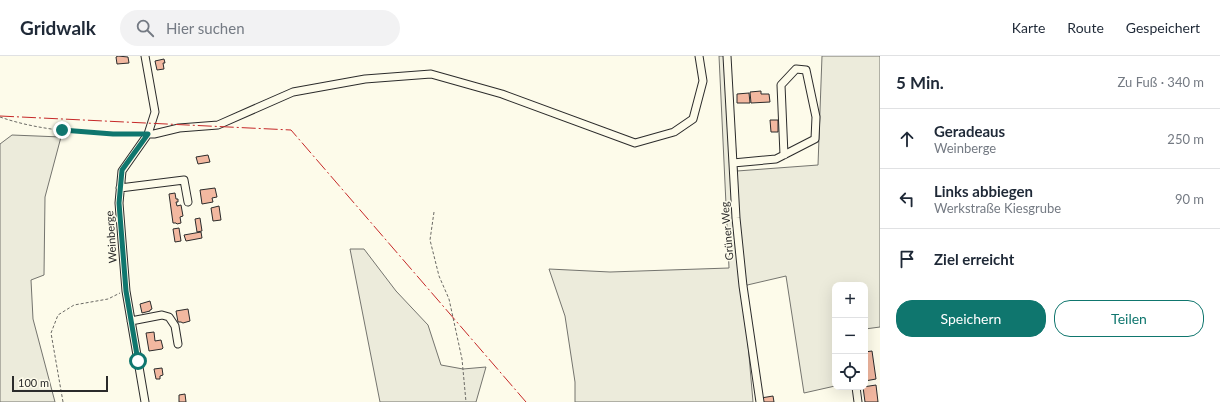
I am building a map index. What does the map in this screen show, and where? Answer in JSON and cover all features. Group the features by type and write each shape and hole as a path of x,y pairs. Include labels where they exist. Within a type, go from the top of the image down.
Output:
{"street":[{"name":"Weinberge","path":"145,56 155,112 148,134 122,170 119,203 126,291 145,402"},
{"path":"148,134 179,128 218,125 293,92 365,79 431,74 502,94 634,143 674,132 693,119 703,81 699,56"},
{"name":"Grüner Weg","path":"727,56 736,218 743,286 760,402"},
{"path":"733,164 776,159 784,155 815,139 816,118 806,70 796,69 781,85 784,155"},
{"path":"120,188 184,180 188,202"},
{"path":"131,321 162,315 169,317 175,326 178,344"},
{"path":"856,390 858,402"}],"path":[{"path":"0,117 17,123 62,130 113,134 148,134"},
{"path":"434,212 430,240 440,276 449,300 462,358 466,402"},
{"path":"63,402 51,333 58,316 74,305 108,298 126,291"}],"shaded area":[{"path":"719,56 730,56 737,171 818,165 822,56 880,56 880,327 868,329 868,282 832,282 832,387 804,393 786,276 743,286 753,402 575,402 575,382 565,316 549,269 610,272 729,268"},
{"path":"12,135 61,137 45,197 44,275 31,280 33,319 55,402 0,402 0,144"},
{"path":"350,249 364,249 396,291 428,325 441,365 463,369 486,367 476,402 380,402"}],"building":[{"path":"116,57 128,57 129,63 117,64"},
{"path":"164,59 164,69 157,70 155,61"},
{"path":"761,91 761,94 769,94 770,102 751,103 750,92"},
{"path":"749,93 750,103 737,103 737,94"},
{"path":"770,120 778,120 778,132 771,132"},
{"path":"208,155 210,162 198,164 196,157"},
{"path":"215,188 217,197 212,198 213,202 202,204 200,190"},
{"path":"175,193 176,199 178,199 178,202 176,202 177,206 181,205 183,216 180,217 181,223 177,224 173,223 169,194"},
{"path":"219,206 221,220 213,221 211,208"},
{"path":"200,218 202,231 197,232 195,219"},
{"path":"179,228 181,241 175,242 173,229"},
{"path":"201,232 202,238 186,241 184,235"},
{"path":"150,301 152,309 142,313 140,304"},
{"path":"188,309 190,321 183,323 178,322 176,311"},
{"path":"154,332 155,341 161,340 163,348 149,351 146,333"},
{"path":"872,351 876,379 868,380 868,354 868,352"},
{"path":"162,368 163,375 160,376 160,379 156,379 154,369"},
{"path":"876,385 878,402 865,402 863,390 868,390 868,386"},
{"path":"185,394 186,402 179,402 179,395"},
{"path":"773,396 774,402 762,402 761,398"}],"power":[{"path":"0,116 291,130 526,402"}],"route":[{"path":"62,130 113,134 148,134 122,170 119,203 126,291 138,361"}]}
